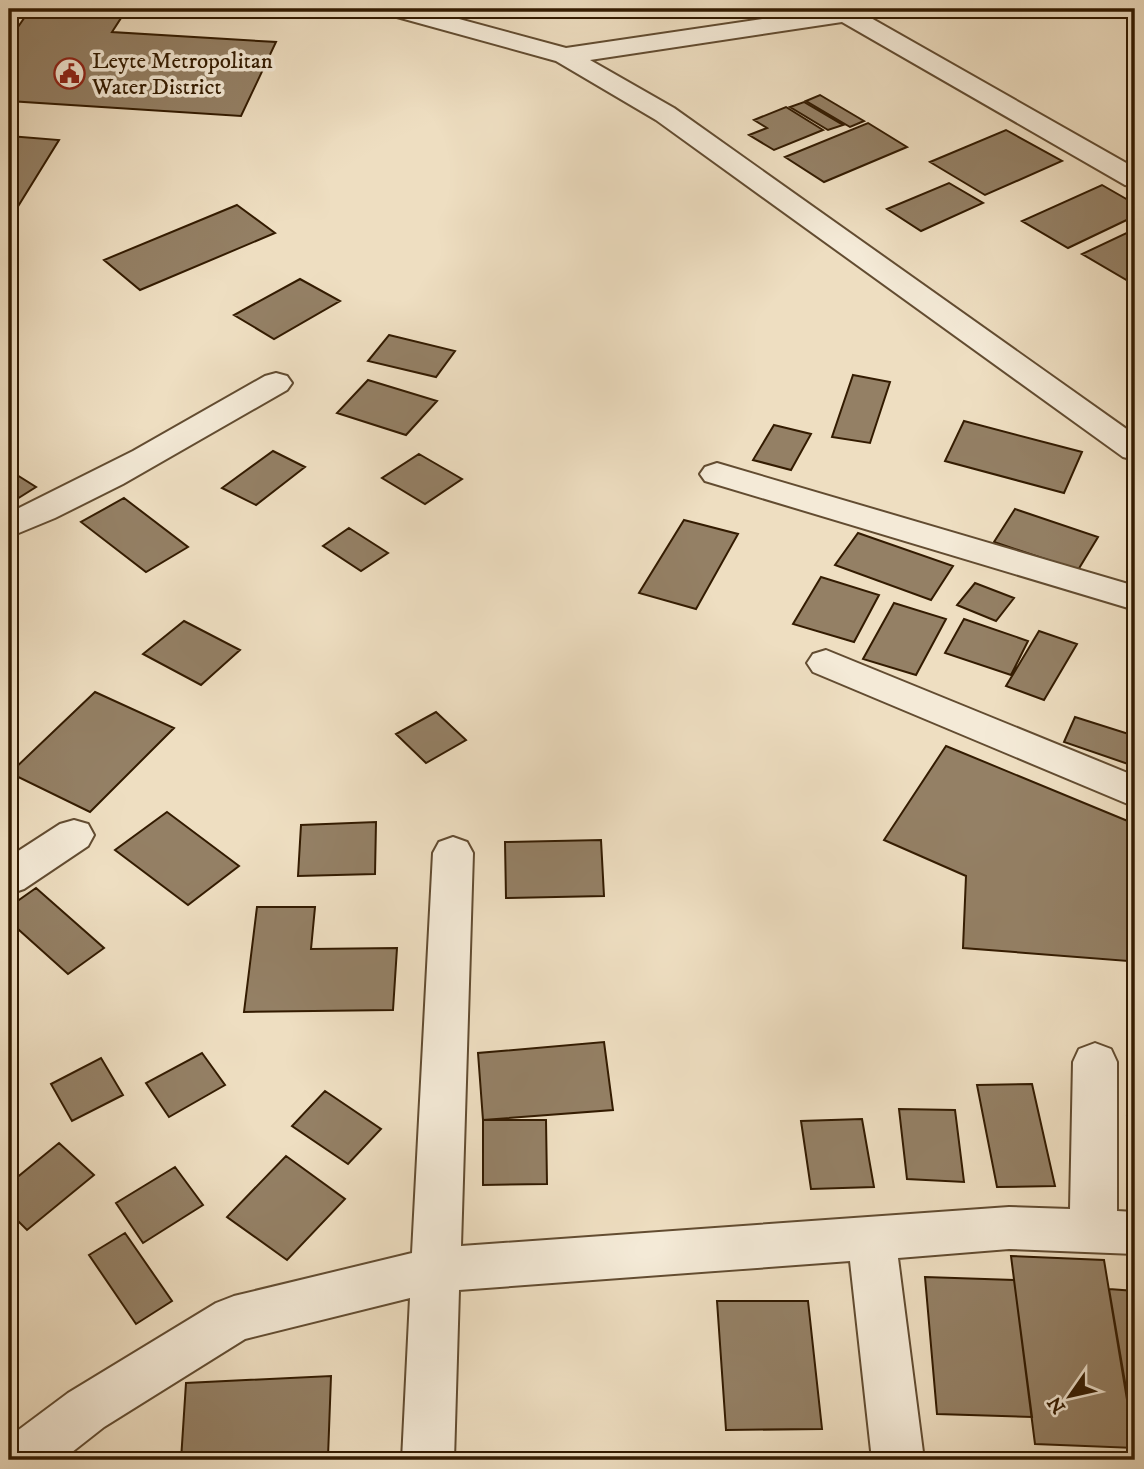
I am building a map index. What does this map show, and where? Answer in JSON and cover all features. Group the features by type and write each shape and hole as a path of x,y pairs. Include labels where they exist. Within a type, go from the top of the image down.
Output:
{"street":[{"path":"395,9 565,56 665,114 1135,450"},
{"path":"565,56 853,12 1135,179"},
{"path":"9,526 69,498 209,423 276,383"},
{"path":"1102,427 1135,435"},
{"path":"716,474 1135,598"},
{"path":"826,663 1135,792"},
{"path":"9,878 74,835"},
{"path":"428,1460 453,853"},
{"path":"20,1460 86,1410 234,1319 435,1270 1009,1228 1114,1232 1095,1062"},
{"path":"872,1238 898,1460"}],"building":[{"path":"29,11 121,18 112,32 276,42 241,116 9,101 9,40"},
{"path":"820,95 864,121 850,127 806,101"},
{"path":"804,102 843,125 828,130 790,107"},
{"path":"786,107 823,130 774,150 749,135 767,128 754,120"},
{"path":"868,123 907,147 824,182 785,157"},
{"path":"1006,130 1062,161 985,195 930,162"},
{"name":"Leyte Metropolitan Water District","path":"9,136 59,140 9,221"},
{"path":"949,183 983,203 921,231 887,209"},
{"path":"1102,185 1135,204 1135,216 1068,248 1022,221"},
{"path":"237,205 275,233 140,290 104,260"},
{"path":"1135,229 1135,285 1082,254"},
{"path":"300,279 340,301 274,339 234,315"},
{"path":"389,335 455,351 436,377 368,361"},
{"path":"853,375 890,382 870,443 832,437"},
{"path":"368,380 437,401 406,435 337,413"},
{"path":"964,421 1082,452 1064,493 945,461"},
{"path":"774,425 811,434 791,470 753,460"},
{"path":"273,451 305,467 256,505 222,488"},
{"path":"419,454 462,479 425,504 382,478"},
{"path":"9,470 36,487 9,504"},
{"path":"124,498 188,547 146,572 81,522"},
{"path":"1015,509 1098,537 1078,570 994,542"},
{"path":"684,520 738,534 696,609 639,593"},
{"path":"349,528 388,553 361,571 323,546"},
{"path":"858,533 953,566 931,600 835,565"},
{"path":"821,577 879,595 854,642 793,624"},
{"path":"975,583 1014,598 996,621 957,605"},
{"path":"894,603 946,619 916,675 863,659"},
{"path":"964,619 1028,641 1011,675 945,653"},
{"path":"184,621 240,650 201,685 143,654"},
{"path":"1039,631 1077,644 1044,700 1006,686"},
{"path":"95,692 174,728 90,812 10,773"},
{"path":"436,712 466,740 426,763 396,734"},
{"path":"1075,717 1135,736 1135,747 1128,764 1064,742"},
{"path":"946,746 1135,824 1135,947 1128,961 963,948 966,876 884,840"},
{"path":"167,812 239,866 188,905 115,850"},
{"path":"376,822 375,874 298,876 301,825"},
{"path":"601,840 604,896 506,898 505,842"},
{"path":"36,888 104,948 68,974 9,921 9,907"},
{"path":"257,907 315,907 311,949 397,948 393,1010 244,1012"},
{"path":"604,1042 613,1110 483,1120 478,1053"},
{"path":"202,1053 225,1085 169,1117 146,1083"},
{"path":"101,1058 123,1095 72,1121 51,1084"},
{"path":"1032,1084 1055,1186 997,1187 977,1085"},
{"path":"325,1091 381,1129 348,1164 292,1126"},
{"path":"899,1109 955,1110 964,1182 907,1179"},
{"path":"1127,1116 1135,1117 1135,1184 1132,1184"},
{"path":"862,1119 874,1187 811,1189 801,1121"},
{"path":"483,1120 546,1120 547,1184 483,1185"},
{"path":"59,1143 94,1175 27,1230 9,1212 9,1184"},
{"path":"286,1156 345,1199 287,1260 227,1217"},
{"path":"175,1167 203,1205 143,1243 116,1203"},
{"path":"125,1233 172,1301 136,1324 89,1255"},
{"path":"1011,1256 1104,1260 1135,1448 1035,1444"},
{"path":"925,1277 1014,1280 1032,1417 937,1414"},
{"path":"1109,1289 1135,1291 1135,1394 1127,1394"},
{"path":"717,1301 808,1301 822,1429 726,1430"},
{"path":"331,1376 328,1457 181,1460 186,1383"}],"place":[{"name":"Leyte Metropolitan Water District","path":"69,74"}]}
